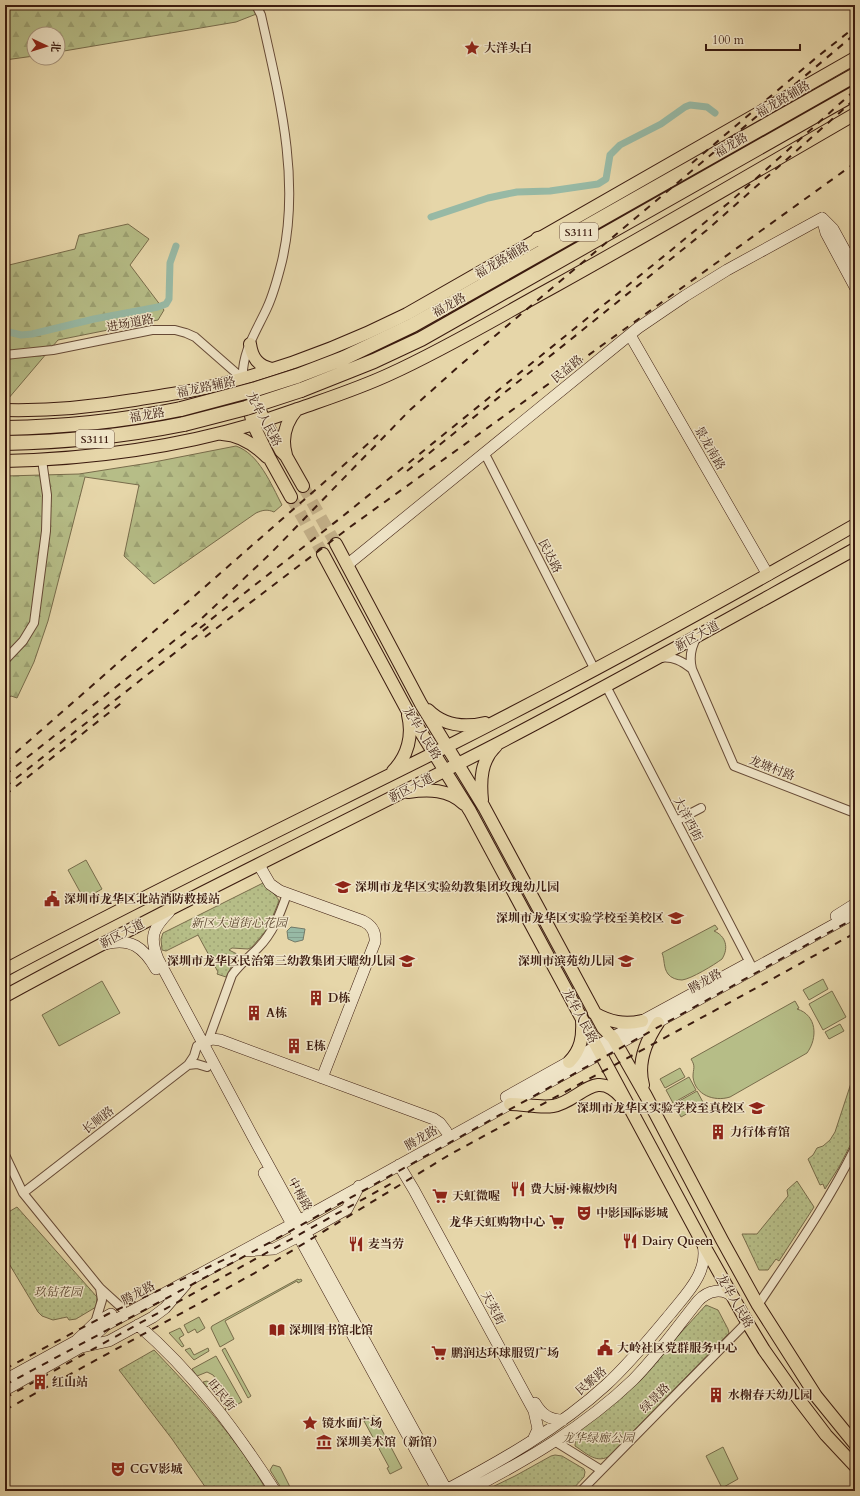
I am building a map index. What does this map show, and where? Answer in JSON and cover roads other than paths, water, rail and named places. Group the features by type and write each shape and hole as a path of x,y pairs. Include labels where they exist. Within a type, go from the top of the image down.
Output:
{"highway":[{"name":"福龙路","path":"5,428 58,427 88,424 181,409 297,376 344,358 397,333 855,75"},
{"name":"福龙路","path":"5,443 91,439 126,435 184,424 246,408 301,390 374,361 421,339 855,93"},
{"path":"538,239 576,233"}],"main road":[{"name":"福龙路辅路","path":"5,410 47,410 109,404 174,393 243,379 334,347 407,314 855,58"},
{"path":"5,461 43,464 177,443 258,422 371,382 454,342 644,236 855,114"},
{"path":"822,218 833,229 855,269"},
{"path":"822,218 826,233 855,286"},
{"name":"民益路","path":"347,564 485,454 630,335 685,296 727,270 822,218"},
{"name":"景龙南路","path":"630,335 768,575"},
{"path":"250,344 251,352 255,360 263,367 272,369"},
{"name":"龙华人民路","path":"243,379 270,459 291,497"},
{"path":"286,456 284,447 285,431 297,409"},
{"name":"龙华人民路","path":"258,422 286,456 303,486"},
{"path":"214,434 234,436 244,440 270,459"},
{"name":"新区大道","path":"5,970 127,906 388,776 595,670 768,575 855,525"},
{"name":"龙华人民路","path":"336,544 421,704 484,807 594,1013 603,1028 615,1041 646,1096 758,1305 816,1396 855,1444"},
{"name":"新区大道","path":"5,996 171,909 500,742 698,636 855,549"},
{"name":"龙华人民路","path":"324,554 407,710 446,770 470,811 703,1244 747,1322 764,1350 797,1397 826,1435 855,1466"},
{"path":"421,704 435,717 453,724 473,725 496,720"},
{"path":"388,776 400,762 409,742 410,723 407,710"},
{"path":"484,807 481,784 483,769 490,753 500,742"},
{"path":"397,794 428,790 444,792 461,802 470,811"},
{"path":"258,865 270,884 280,891 363,921 369,925 375,934 375,942 322,1078"},
{"name":"腾龙路","path":"615,1041 642,1021 827,922 855,904"},
{"name":"中梅路","path":"171,909 155,927 153,935 154,949 158,958 302,1234 444,1491"},
{"name":"腾龙路","path":"5,1380 76,1341 95,1323 122,1308 399,1165 510,1104 615,1041 658,1022 855,913"},
{"name":"中梅路","path":"101,945 126,942 136,945 151,961 175,1004 202,1043 207,1067 294,1219"},
{"path":"594,1013 617,1022 633,1023 642,1021"},
{"path":"569,1062 576,1055 579,1048 582,1031 581,1017"},
{"path":"646,1096 641,1080 641,1065 647,1043 658,1022"},
{"path":"202,1043 212,1040 220,1040 434,1119 440,1123 446,1131"},
{"name":"腾龙路","path":"356,1186 446,1131 569,1062 599,1050"},
{"path":"510,1104 552,1106 562,1103 591,1086 601,1085 609,1086 615,1090 631,1109"},
{"name":"天英街","path":"399,1165 534,1411 538,1430 533,1440"},
{"path":"244,1250 274,1250 347,1209 356,1186"},
{"name":"天英街","path":"414,1190 437,1218 538,1409 548,1418 563,1420"},
{"name":"腾龙路","path":"5,1390 81,1347 106,1325 244,1250 294,1219"},
{"name":"民繁路","path":"444,1491 533,1440 563,1420 596,1394 628,1364 699,1277 702,1269 704,1254 703,1244"},
{"path":"81,1347 109,1341 138,1326 159,1313 191,1279"},
{"path":"469,1490 556,1442 594,1415 634,1379 663,1346 702,1297 712,1292 721,1291 734,1298"},
{"name":"旺民街","path":"138,1326 155,1340 208,1398 243,1444 275,1491"},
{"path":"427,1491 428,1478 431,1469 447,1476 472,1476"}],"street":[{"path":"243,379 244,361 250,344 268,306 279,272 285,246 290,197 287,148 280,100 261,15 256,5"},
{"name":"进场道路","path":"5,355 64,348 152,330 175,330 195,337 243,379"},
{"name":"民达路","path":"485,454 595,670"},
{"path":"5,660 23,641 30,632 34,623 46,531 46,495 43,464"},
{"name":"龙塘村路","path":"698,636 694,642 691,654 692,669 734,766 855,813"},
{"path":"653,660 672,658 680,660 692,669"},
{"name":"大洋西街","path":"606,686 750,963"},
{"path":"676,821 701,808"},
{"path":"188,1066 202,1043 232,975 236,969 259,947 272,929 280,915 287,894"},
{"path":"188,1066 198,1064 207,1067"},
{"name":"长顺路","path":"23,1193 188,1066"},
{"path":"758,1305 806,1232 841,1175 855,1148"},
{"path":"5,1155 23,1193 100,1288 122,1308"},
{"path":"95,1323 102,1300 100,1288"},
{"name":"绿景路","path":"581,1491 747,1322"},
{"path":"556,1442 601,1470"}],"waterway":[{"path":"431,217 488,198 517,192 550,191 598,184 606,179 610,155 620,145 661,124 690,105 707,107 715,113"},
{"path":"5,331 21,335 32,334 166,304 169,299 170,263 176,246"}],"tunnel":[{"path":"303,486 336,544"},
{"path":"291,497 323,554"}],"railway":[{"path":"692,163 817,57 855,27"},
{"path":"5,775 199,621 270,554 410,410 458,367 855,34"},
{"path":"200,628 343,516 669,252 732,200 855,90"},
{"path":"407,471 707,230 855,99"},
{"path":"205,637 350,527 855,163"},
{"path":"5,762 378,435"},
{"path":"5,787 209,626"},
{"path":"5,795 125,700"},
{"path":"5,1385 258,1249 855,918"},
{"path":"5,1410 262,1269 449,1155 855,933"},
{"path":"5,1398 394,1182"},
{"path":"5,1369 108,1314 236,1254"}],"place":[{"name":"大洋头白","path":"472,48"},
{"name":"深圳市龙华区实验幼教集团玫瑰幼儿园","path":"343,887"},
{"name":"深圳市龙华区北站消防救援站","path":"52,899"},
{"name":"深圳市龙华区实验学校至美校区","path":"676,918"},
{"name":"深圳市龙华区民治第三幼教集团天曜幼儿园","path":"407,961"},
{"name":"深圳市滨苑幼儿园","path":"626,961"},
{"name":"D栋","path":"316,998"},
{"name":"A栋","path":"254,1013"},
{"name":"E栋","path":"294,1046"},
{"name":"深圳市龙华区实验学校至真校区","path":"757,1108"},
{"name":"力行体育馆","path":"718,1132"},
{"name":"费大厨·辣椒炒肉","path":"518,1189"},
{"name":"天虹微喔","path":"440,1196"},
{"name":"中影国际影城","path":"584,1213"},
{"name":"龙华天虹购物中心","path":"557,1222"},
{"name":"Dairy Queen","path":"630,1241"},
{"name":"麦当劳","path":"356,1244"},
{"name":"深圳图书馆北馆","path":"277,1330"},
{"name":"大岭社区党群服务中心","path":"605,1348"},
{"name":"鹏润达环球服贸广场","path":"439,1353"},
{"name":"红山站","path":"40,1382"},
{"name":"水榭春天幼儿园","path":"716,1395"},
{"name":"镜水面广场","path":"310,1423"},
{"name":"深圳美术馆（新馆）","path":"324,1442"},
{"name":"CGV影城","path":"118,1469"}],"park label":[{"name":"新区大道街心花园","path":"239,923"},
{"name":"玖钻花园","path":"58,1292"},
{"name":"龙华绿廊公园","path":"598,1438"}]}
